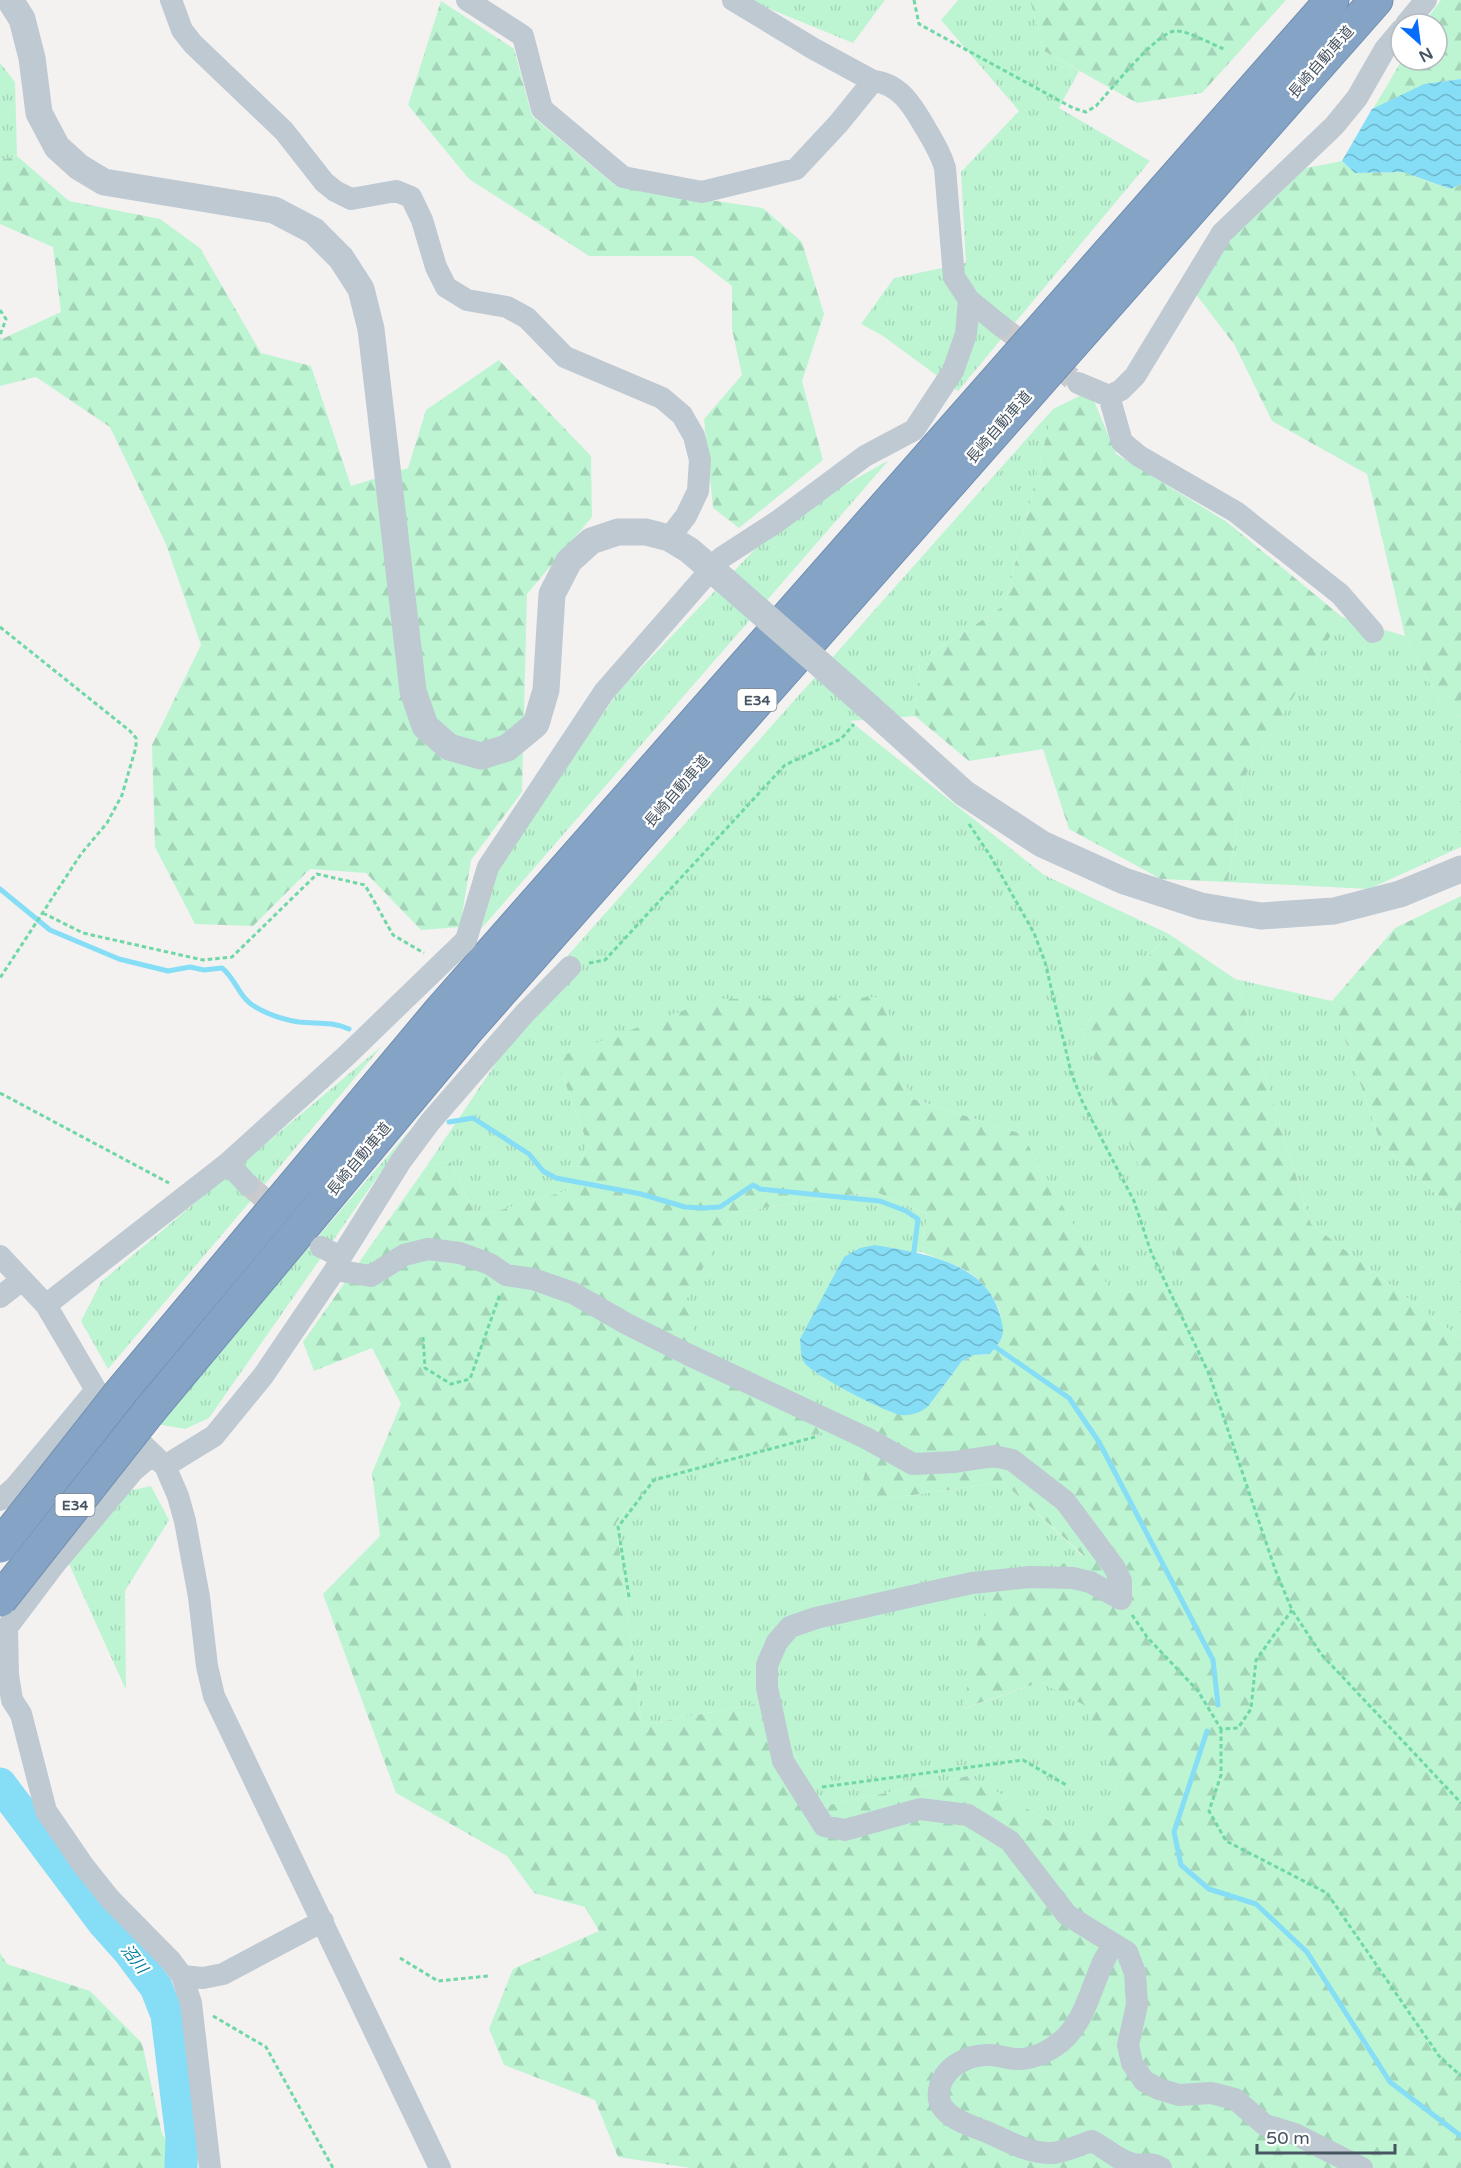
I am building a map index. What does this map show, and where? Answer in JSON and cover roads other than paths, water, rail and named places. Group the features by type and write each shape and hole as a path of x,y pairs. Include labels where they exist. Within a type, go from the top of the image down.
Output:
{"highway":[{"name":"E34","path":"0,1546 109,1391 449,1001 1332,0"},
{"name":"長崎自動車道","path":"2,1622 150,1410 466,1031 1376,0"}],"street":[{"path":"10,0 22,19 32,58 39,113 57,147 79,167 104,182 274,210 314,231 341,258 361,289 371,330 413,691 425,726 448,747 481,756 507,748 536,724 546,690 552,594 569,561 591,542 618,532 646,532 669,538 689,550 964,793 1042,844 1124,881 1201,906 1261,916 1334,911 1400,894 1461,869"},
{"path":"171,0 183,30 193,44 284,131 324,182 351,199 396,191 411,197 422,220 436,267 446,287 467,300 507,307 527,318 565,357 662,398 682,415 694,436 700,460 698,492 686,516 669,538"},
{"path":"467,0 523,36 542,109 623,177 702,192 796,169 838,124 873,81"},
{"path":"733,0 814,49 873,81 884,82 898,90 910,102 941,155 945,168 951,268 954,277 969,300 1001,326"},
{"path":"1416,12 1426,0"},
{"path":"1078,383 1109,396 1121,390 1135,376 1222,233 1334,126 1357,98 1389,44"},
{"path":"46,1305 228,1163 346,1056 466,940 488,867 604,692 717,575 721,558 778,521 865,456 914,430 953,371 966,334 969,300"},
{"path":"1109,396 1122,442 1139,456 1236,512 1340,594 1373,632"},
{"path":"210,2168 191,2002 182,1976 171,1960 110,1899 83,1865 46,1811 21,1714 6,1706 8,1675 2,1622 55,1564 134,1470 214,1436 263,1376 333,1258 430,1122 524,1014 570,967"},
{"path":"228,1163 247,1184"},
{"path":"333,1258 371,1276 404,1255 428,1249 460,1253 490,1264 507,1275 533,1279 573,1293 627,1324 846,1429 913,1464 955,1462 994,1456 1012,1460 1065,1501 1114,1567 1121,1581 1121,1599 1090,1582 1073,1578 1030,1577 972,1583 816,1618 790,1627 777,1642 767,1665 767,1688 783,1761 799,1790 824,1826 845,1830 920,1809 968,1815 1010,1841 1067,1915 1127,1952 1136,1973 1137,2005 1128,2045 1132,2063 1144,2081 1159,2089 1179,2095 1211,2093 1235,2099 1265,2125 1295,2134 1362,2168"},
{"path":"0,1256 46,1305 158,1461 178,1496 199,1597 207,1666 214,1696 440,2168"},
{"path":"0,1297 22,1280"},
{"path":"55,1564 8,1518 0,1501 109,1391"},
{"path":"182,1976 204,1978 223,1974 323,1921"},
{"path":"1114,1944 1104,1958 1083,2012 1065,2037 1044,2053 1018,2060 989,2054 966,2059 950,2067 940,2084 938,2097 942,2106 956,2120 1036,2152 1054,2153 1092,2141 1107,2148 1118,2158 1135,2164 1152,2163 1161,2168"}],"water":[{"path":"1461,79 1461,184 1451,189 1403,172 1355,173 1342,161 1372,109 1424,84"},
{"path":"875,1245 930,1256 965,1270 980,1281 991,1295 1001,1319 1002,1335 990,1354 974,1355 962,1361 927,1407 913,1414 893,1413 849,1392 819,1375 804,1362 802,1357 800,1339 844,1257 860,1248"}],"waterway":[{"path":"0,889 50,930 119,959 168,971 190,967 204,970 222,968 247,1001 261,1010 293,1021 330,1024 349,1029"},
{"path":"449,1122 473,1118 529,1154 543,1171 556,1178 641,1194 685,1207 720,1207 753,1185 760,1189 880,1201 906,1211 918,1219 913,1259"},
{"path":"991,1344 1069,1398 1099,1442 1213,1660 1218,1705"},
{"path":"1207,1731 1174,1832 1181,1865 1209,1889 1256,1904 1307,1952 1390,2082 1461,2136"},
{"name":"沼川","path":"0,1784 104,1923 156,1987 167,2015 182,2138 181,2168"}],"tunnel":[{"path":"1001,326 1078,383"},
{"path":"247,1184 286,1217"}]}
